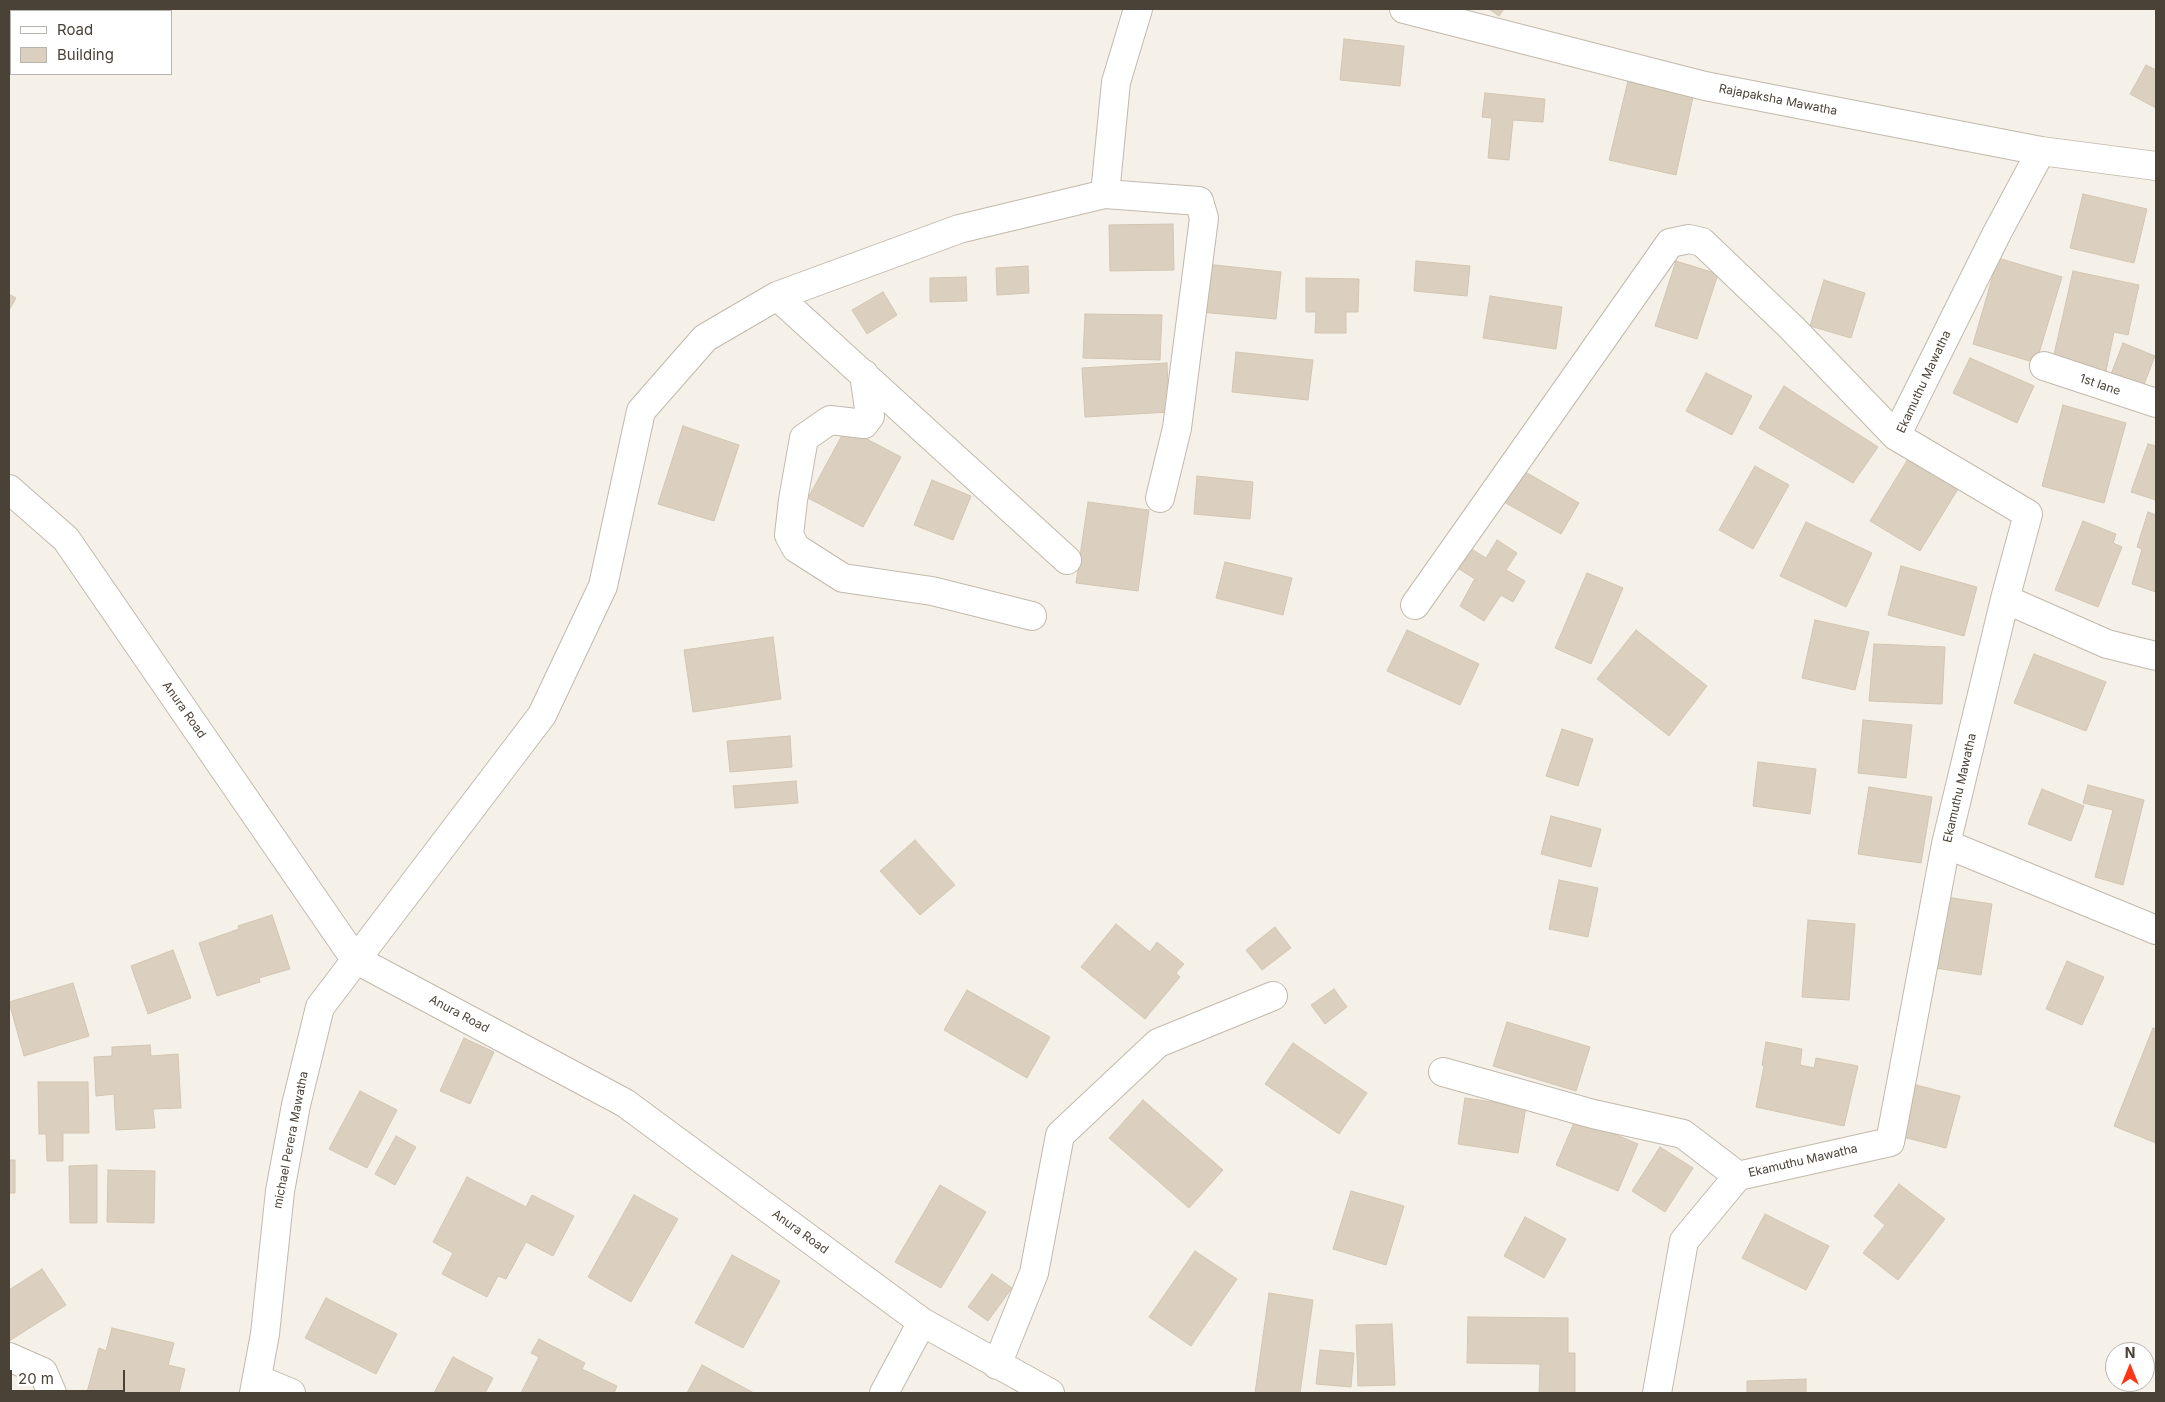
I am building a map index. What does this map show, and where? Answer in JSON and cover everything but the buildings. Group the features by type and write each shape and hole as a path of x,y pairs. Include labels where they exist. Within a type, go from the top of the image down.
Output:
{"street":[{"path":"1105,194 1116,82 1138,9"},
{"name":"Rajapaksha Mawatha","path":"1411,10 1705,86 2041,151 2156,166"},
{"name":"Ekamuthu Mawatha","path":"1657,1393 1684,1241 1738,1176 1890,1142 1946,844 2005,599 2028,514 1896,436 1997,233 2041,151"},
{"name":"michael Perera Mawatha","path":"255,1386 265,1334 280,1191 296,1105 320,1007 542,715 603,586 641,411 705,338 777,296 959,229 1105,194 1199,201 1204,218 1177,428 1160,498"},
{"path":"1415,605 1670,243 1689,239 1702,242 1792,328 1896,436"},
{"path":"777,296 1067,560"},
{"name":"1st lane","path":"2044,366 2156,403"},
{"path":"864,374 870,416 864,424 830,420 804,438 789,535 796,548 843,578 932,592 1032,616"},
{"name":"Anura Road","path":"9,489 66,539 355,959 625,1103 922,1322 997,1366 1050,1393"},
{"path":"2005,599 2107,644 2156,656"},
{"path":"1946,844 2156,930"},
{"path":"997,1366 1034,1273 1060,1135 1158,1044 1273,996"},
{"path":"1443,1072 1593,1114 1683,1134 1738,1176"},
{"path":"884,1393 922,1322"},
{"path":"9,1357 43,1372 52,1393"},
{"path":"255,1386 291,1393"}]}
